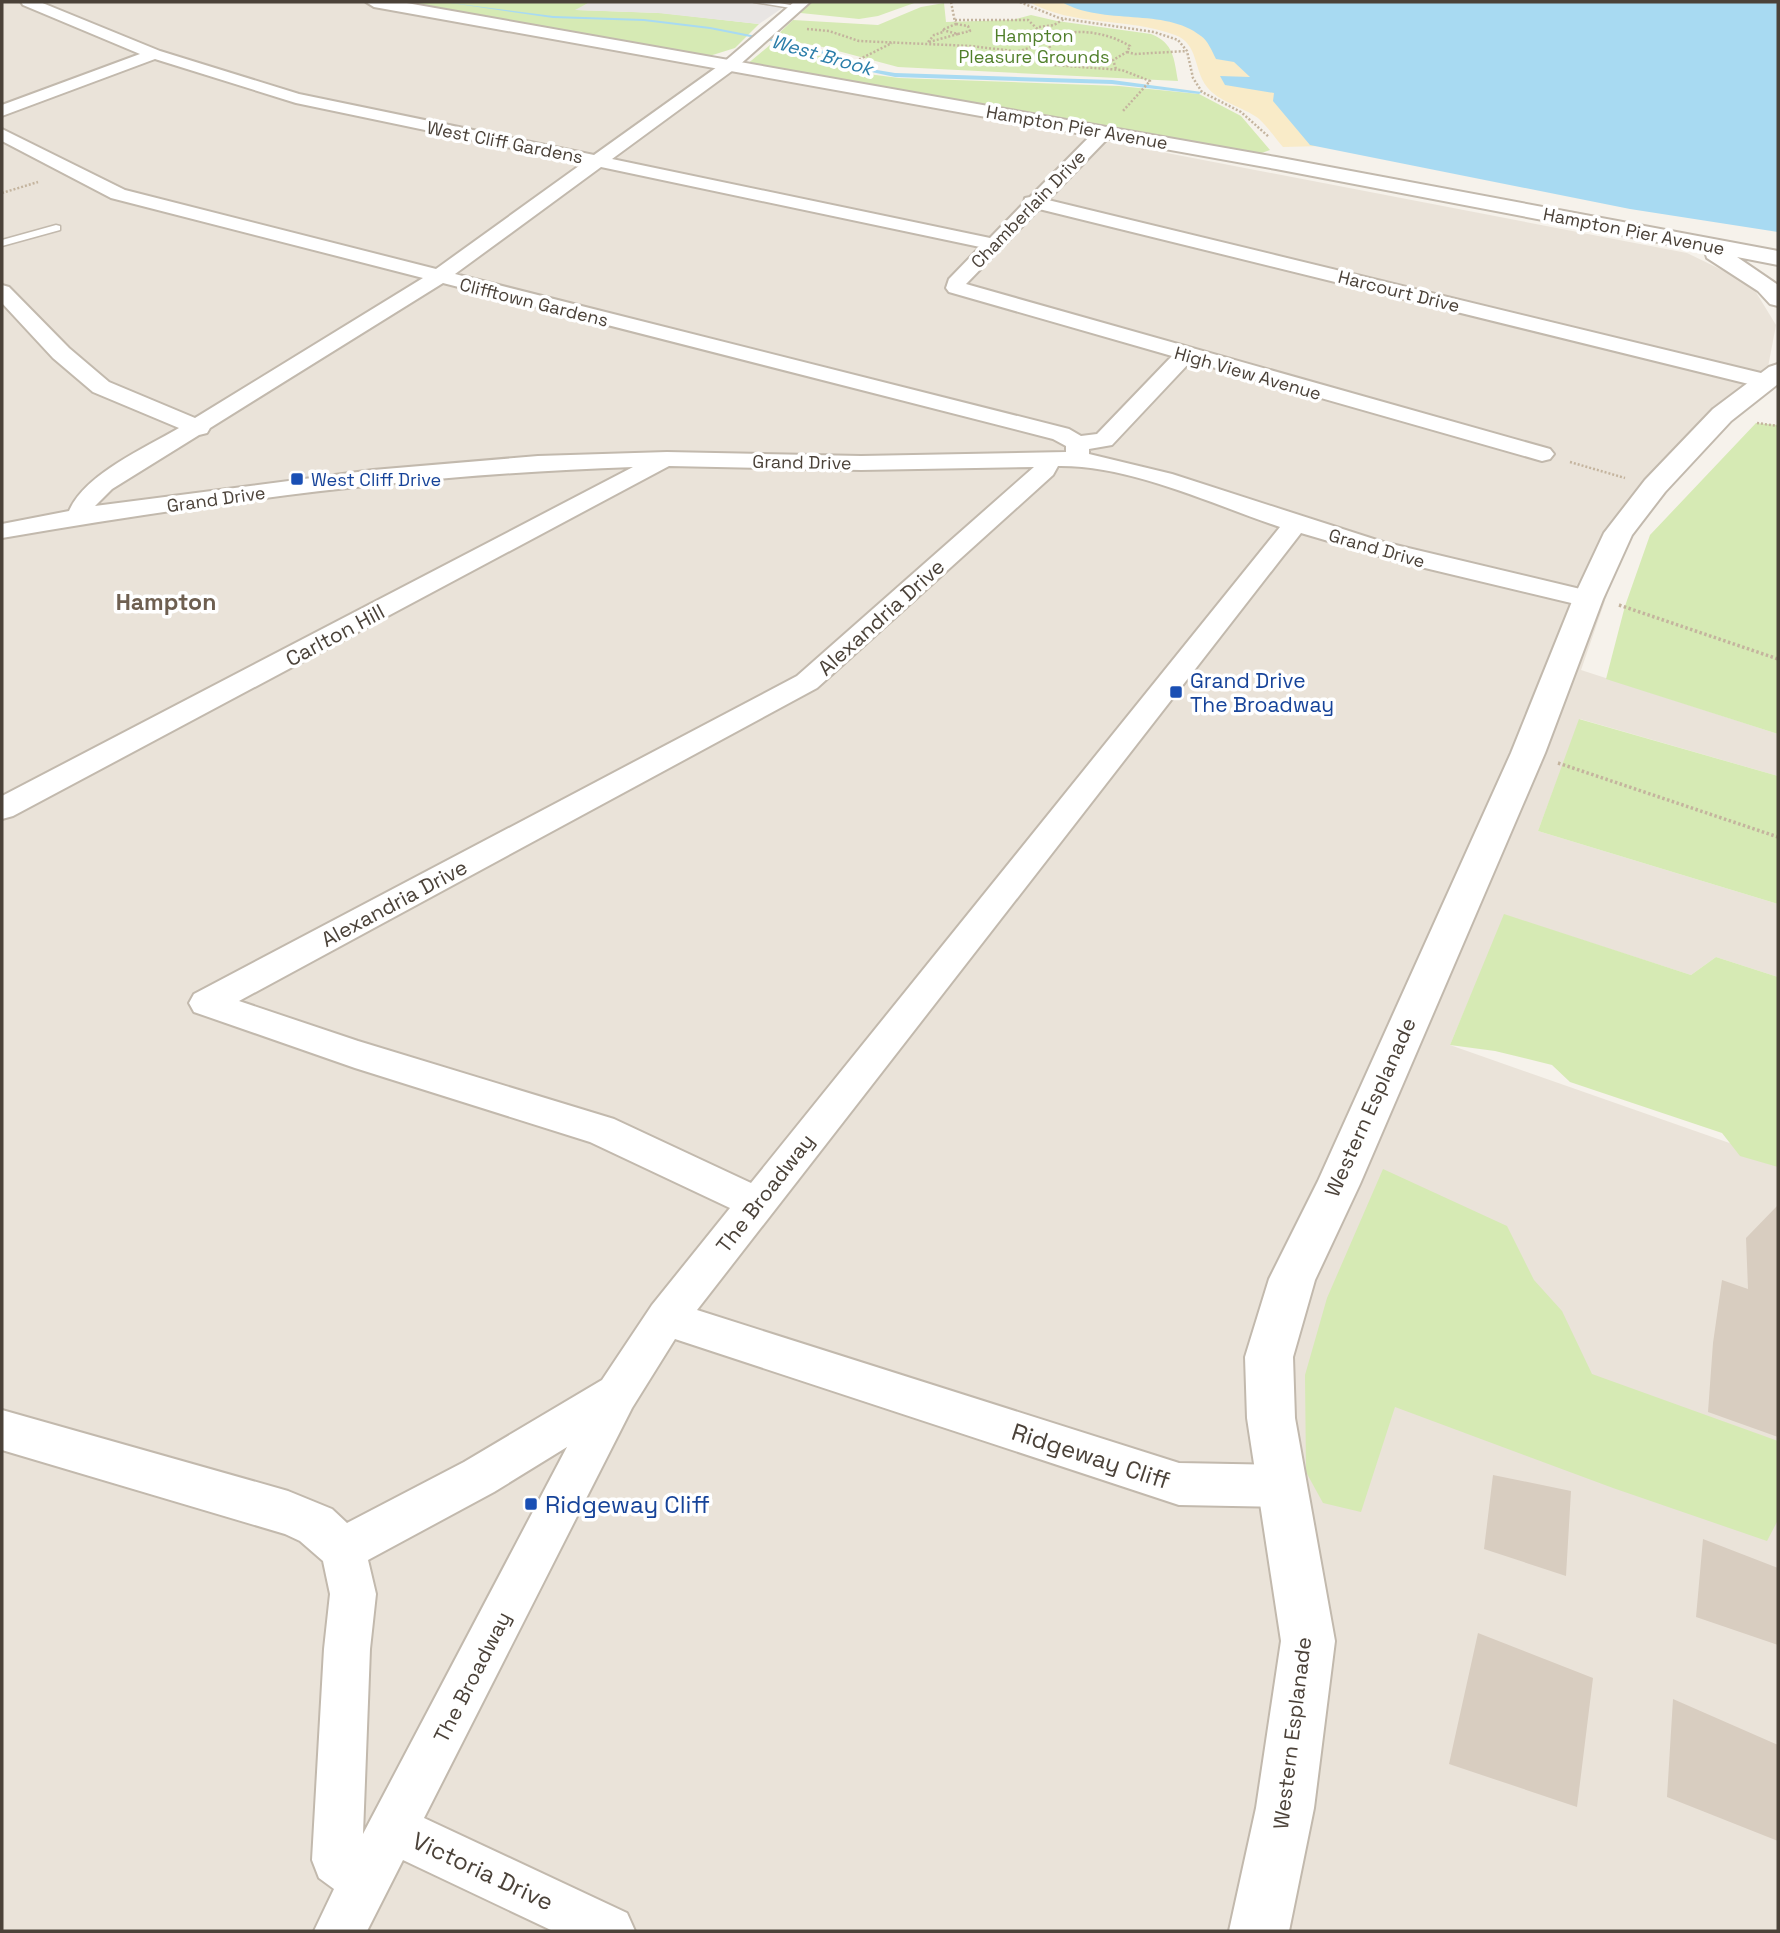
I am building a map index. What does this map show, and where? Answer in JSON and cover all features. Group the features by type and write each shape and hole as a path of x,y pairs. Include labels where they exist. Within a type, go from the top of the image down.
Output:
{"street":[{"name":"West Cliff Gardens","path":"28,2 155,54 296,98 993,244"},
{"name":"Hampton Pier Avenue","path":"374,2 1104,132 1691,241 1778,260"},
{"path":"79,516 86,500 104,484 199,428 438,277 730,65 800,4"},
{"path":"2,111 155,54"},
{"name":"Chamberlain Drive","path":"956,288 957,283 1032,202 1104,132"},
{"name":"Clifftown Gardens","path":"2,134 118,194 1061,434 1068,453"},
{"name":"Harcourt Drive","path":"1032,202 1775,374"},
{"path":"1691,241 1766,286 1778,299"},
{"path":"1737,267 1778,260"},
{"name":"High View Avenue","path":"956,288 1542,454"},
{"path":"2,291 61,353 101,387 199,428"},
{"path":"1068,453 1104,439 1185,355"},
{"name":"Western Esplanade","path":"1259,1931 1285,1808 1308,1641 1271,1418 1269,1357 1292,1279 1338,1184 1528,753 1588,599 1618,533 1655,486 1722,415 1775,374"},
{"name":"Grand Drive","path":"2,531 79,516 373,477 538,463 667,459 861,463 1068,453 1154,476 1389,553 1588,599"},
{"name":"Alexandria Drive","path":"757,1203 601,1130 355,1054 206,1003 807,682 1045,470 1068,453"},
{"name":"Carlton Hill","path":"2,809 667,459"},
{"name":"The Broadway","path":"340,1931 617,1394 666,1318 1295,524"},
{"name":"Ridgeway Cliff","path":"666,1318 1180,1485 1281,1486"},
{"path":"343,1549 479,1477 617,1394"},
{"path":"2,1430 288,1513 316,1525 343,1549 354,1594 347,1649 337,1860 367,1881"},
{"name":"Victoria Drive","path":"394,1830 609,1931"}],"lane":[{"path":"758,2 800,4"},
{"path":"776,2 800,4"},
{"path":"2,243 56,228"}],"path":[{"path":"951,2 955,22"},
{"path":"1020,2 1034,10 1064,19 1169,36 1178,40 1187,51 1193,78 1202,92 1241,112 1269,138"},
{"path":"1038,27 1054,25 1064,19"},
{"path":"944,32 942,30 945,27 955,22 1028,20 1049,38 1053,46 1051,57 1087,68"},
{"path":"928,43 970,29 955,22"},
{"path":"772,28 829,31 859,41 928,43 1013,51 1027,50 1049,38 1067,33 1092,33 1121,40 1130,46 1127,52 1113,60 1116,69"},
{"path":"928,43 934,35 944,32 958,34"},
{"path":"862,57 891,43"},
{"path":"1013,51 1053,65 1116,69 1138,74 1150,81 1124,110"},
{"path":"1127,52 1135,54 1187,51"},
{"path":"1542,454 1655,486"},
{"path":"1588,599 1625,606 1778,659"},
{"path":"1528,753 1778,836"}],"shaded area":[{"path":"2,2 365,2 605,45 1687,253 1751,284 1776,325 1764,388 1671,476 1626,540 1581,670 1778,734 1778,776 1580,719 1538,831 1778,904 1778,977 1716,957 1691,975 1505,915 1450,1045 1778,1160 1778,1931 2,1931"},
{"path":"590,2 791,2 759,24 658,13 575,10"}],"green space":[{"path":"385,2 590,2 577,10 662,13 759,24 735,48 703,58"},
{"path":"803,2 917,2 878,16 859,19 791,12"},
{"name":"Hampton Pleasure Grounds","path":"944,3 946,22 1012,20 1031,15 1151,34 1169,47 1178,81 898,67 823,47 774,38 793,20 878,25 921,7"},
{"path":"770,45 807,51 868,74 899,78 1119,86 1199,94 1241,116 1270,150 1256,155 746,65"},
{"path":"1756,423 1778,425 1778,734 1606,679 1625,606 1650,535"},
{"path":"1579,719 1778,776 1778,904 1538,831"},
{"path":"1504,914 1691,975 1716,957 1778,977 1778,1167 1740,1156 1722,1133 1570,1082 1552,1065 1495,1051 1450,1045"},
{"path":"1383,1169 1507,1226 1534,1280 1562,1311 1592,1374 1778,1441 1778,1520 1767,1541 1613,1488 1395,1407 1361,1512 1323,1503 1306,1472 1305,1375 1327,1298"}],"sand":[{"path":"1029,2 1157,2 1361,145 1283,147 1258,118 1218,97 1207,87 1192,51 1183,39 1157,29 1064,15"}],"water":[{"path":"1062,2 1778,2 1778,232 1630,209 1310,145 1273,101 1274,93 1225,85 1220,76 1250,77 1234,62 1216,59 1203,38 1186,27 1152,19 1096,13"}],"building":[{"path":"1778,1205 1778,1437 1708,1412 1713,1343 1722,1280 1748,1289 1746,1238"},
{"path":"1493,1475 1571,1491 1566,1576 1484,1549"},
{"path":"1703,1539 1778,1568 1778,1645 1696,1617"},
{"path":"1478,1633 1593,1678 1577,1807 1449,1764"},
{"path":"1673,1699 1778,1745 1778,1841 1667,1797"}],"waterway":[{"name":"West Brook","path":"446,2 553,17 644,20 710,28 812,48 864,69 895,75 1112,82 1199,92"}],"place":[{"name":"West Cliff Drive","path":"297,479"},
{"name":"Grand Drive The Broadway","path":"1176,692"},
{"name":"Ridgeway Cliff","path":"531,1504"}],"district":[{"name":"Hampton","path":"166,602"}]}
